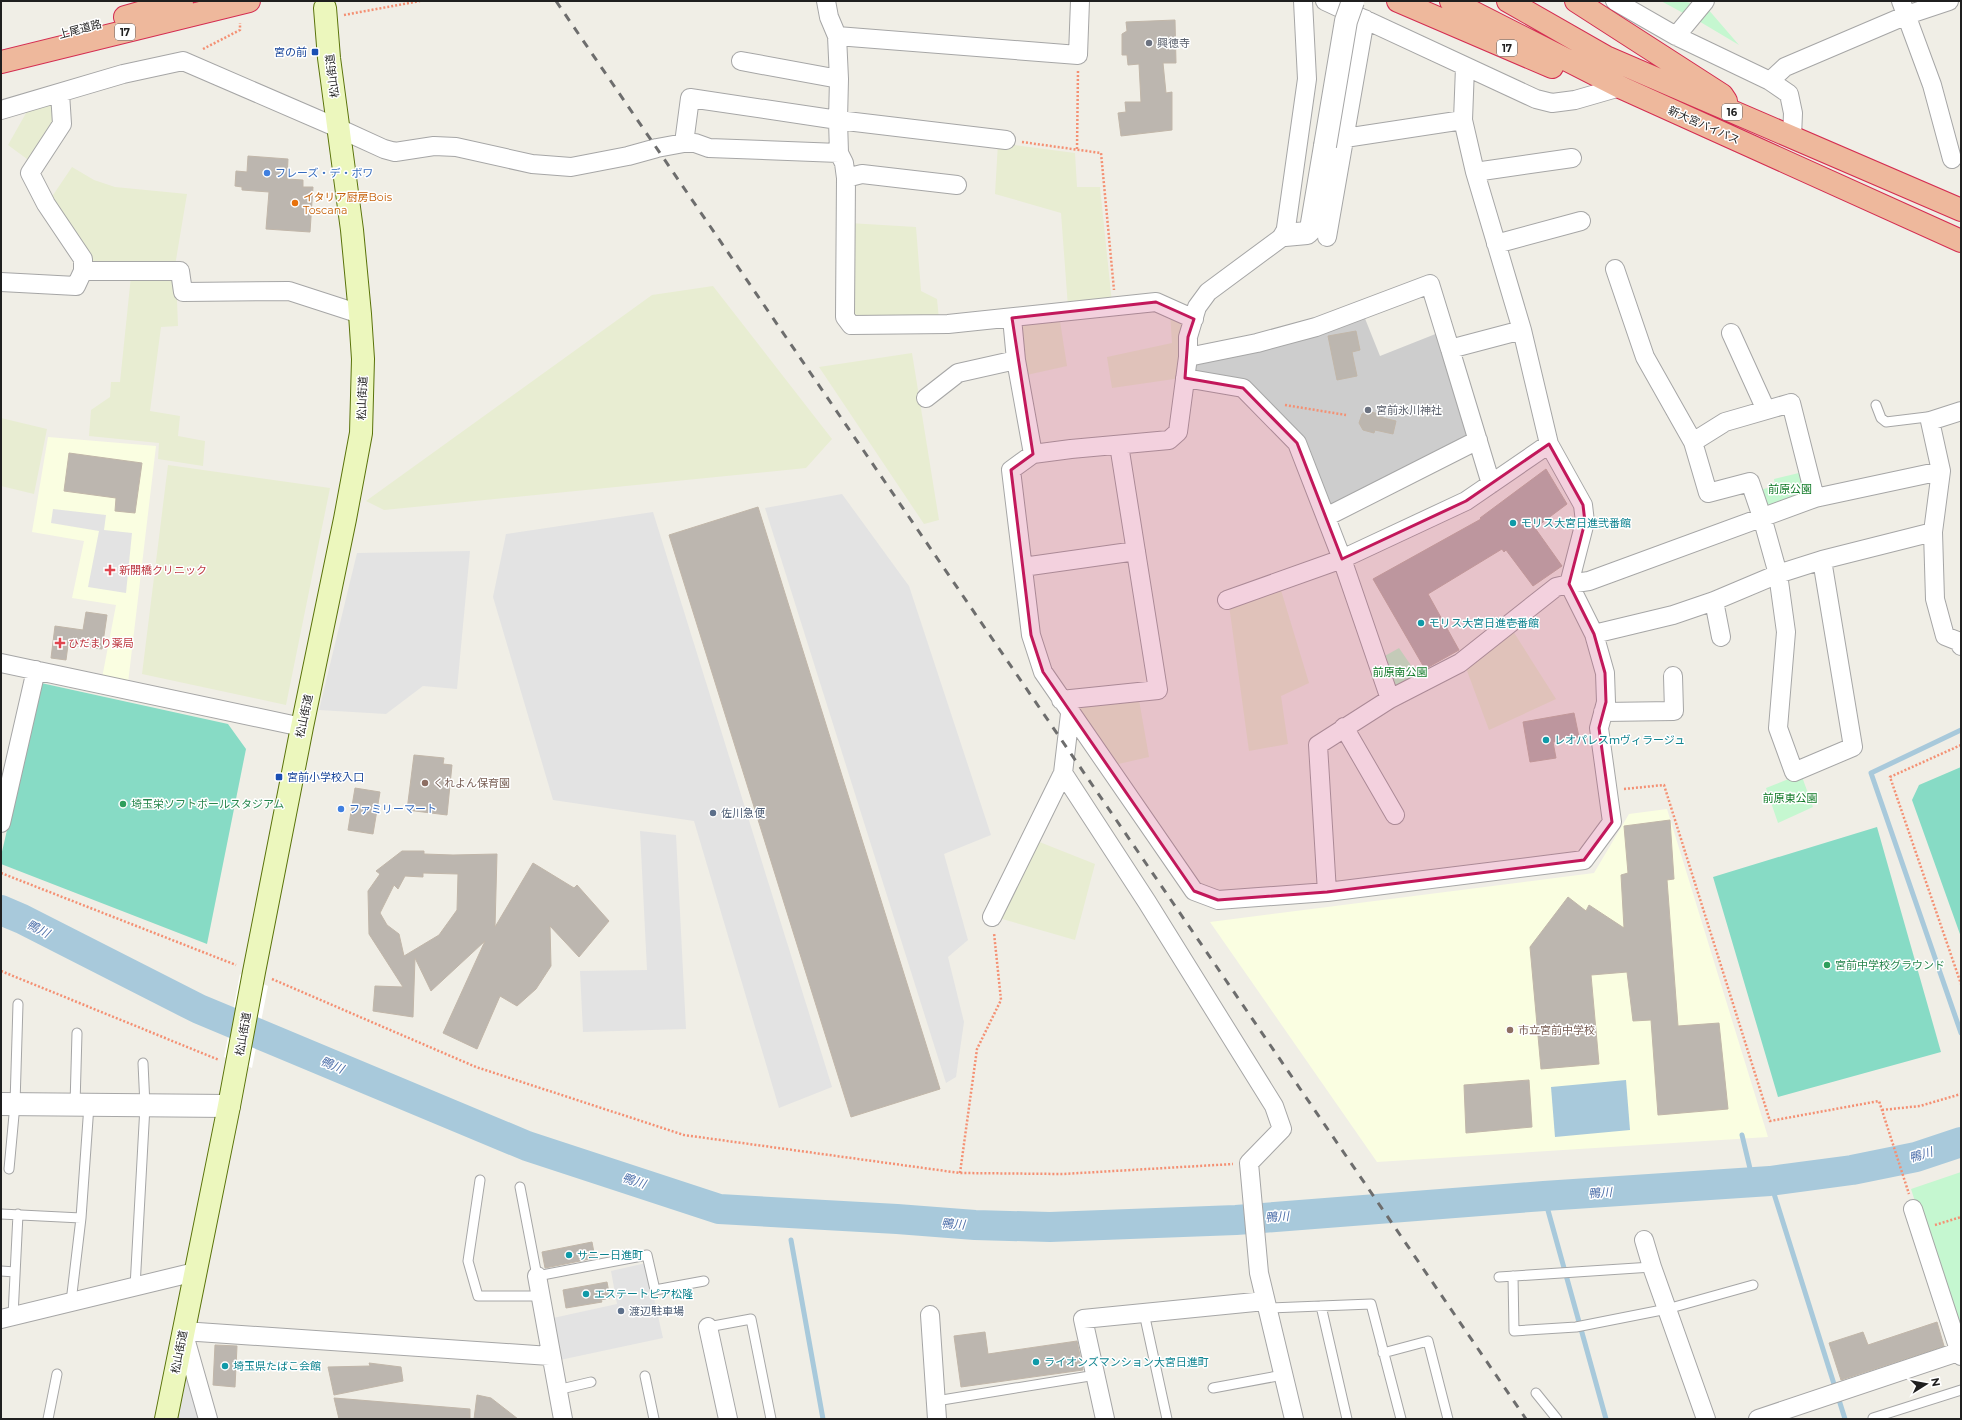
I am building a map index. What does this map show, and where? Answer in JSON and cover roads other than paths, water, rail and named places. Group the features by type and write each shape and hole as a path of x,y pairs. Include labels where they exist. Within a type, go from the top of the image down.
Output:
{"highway":[{"name":"上尾道路","path":"1,51 182,1"},
{"name":"17","path":"1398,1 1572,76 1620,87"},
{"name":"新大宮バイパス","path":"1451,1 1620,87 1961,241"},
{"name":"新大宮バイパス","path":"1508,1 1606,57 1961,210"},
{"path":"1576,1 1722,95 1734,113"},
{"name":"17","path":"1,62 244,10"}],"main road":[{"name":"松山街道","path":"166,1419 230,1106 253,974 348,505 361,433 363,359 360,314 352,230 338,128 331,12"}],"street":[{"path":"826,1 829,17 836,36 839,79 839,153 844,163 846,178 844,316 851,325 948,324 1156,302 1194,319"},
{"path":"836,36 1078,55 1080,1"},
{"path":"1285,235 1307,79 1304,1"},
{"path":"1325,1 1536,99 1552,103 1575,100 1620,87"},
{"path":"1327,237 1346,21 1354,1"},
{"path":"1616,1 1676,36 1770,81 1789,94 1793,113 1792,137"},
{"path":"1676,36 1705,1"},
{"path":"1770,81 1786,68 1904,8 1950,1"},
{"path":"1904,8 1932,85 1952,159"},
{"path":"1365,19 1335,142 1311,229 1307,233 1285,235 1208,292 1197,307 1188,337 1188,357 1178,432 1169,440 1033,454 1011,470 1031,635 1043,672 1065,707 1194,891 1218,900 1327,892 1584,860 1612,822 1599,728 1606,702 1605,673 1594,634 1569,584 1585,522 1583,505 1550,444 1522,330 1475,172 1463,120 1466,67"},
{"path":"1,110 123,74 183,61 338,128 384,150 395,152 434,146 456,147 532,164 571,167 684,143 695,143 709,148 839,153"},
{"path":"741,61 839,79"},
{"path":"1,282 76,286 84,271 83,259 46,204 30,173 62,124 60,93"},
{"path":"684,143 690,98 838,120 1006,140"},
{"path":"1335,142 1463,120"},
{"path":"1475,172 1572,158"},
{"path":"846,178 862,174 957,185"},
{"path":"1496,244 1581,221"},
{"path":"1615,269 1645,357 1693,442 1708,492 1750,482 1762,517 1778,574 1786,632 1778,728 1794,772 1853,747 1822,560"},
{"path":"84,271 180,271 183,292 289,291 360,314"},
{"path":"1188,357 1257,343 1316,327 1430,284 1491,484"},
{"path":"1012,318 1016,360 1033,454"},
{"path":"1450,349 1522,330"},
{"path":"1731,333 1766,410"},
{"path":"926,398 958,373 1016,360"},
{"path":"1185,378 1243,388 1297,443 1342,559 1390,699"},
{"path":"1693,442 1725,422 1792,403 1815,498"},
{"path":"1961,411 1930,421 1941,471 1933,532 1935,599 1945,636 1960,642 1961,646"},
{"path":"1326,517 1478,440"},
{"path":"1227,600 1342,559 1466,501 1550,444"},
{"path":"1065,707 1158,690 1119,445"},
{"path":"1327,892 1318,745 1344,727 1390,699 1460,663 1556,587 1589,581 1815,498 1941,471"},
{"path":"1594,634 1673,615 1714,601 1778,574 1822,560 1933,532"},
{"path":"1023,568 1136,551"},
{"path":"1714,601 1721,638"},
{"path":"1,663 302,727"},
{"path":"1,823 36,670"},
{"path":"1603,712 1674,711 1673,676"},
{"path":"992,917 1062,773 1065,707"},
{"path":"1344,727 1395,815"},
{"path":"1062,773 1147,902 1274,1106 1282,1129 1250,1167 1259,1273 1294,1419"},
{"path":"8,1104 230,1106"},
{"path":"1758,1419 1836,1392 1960,1353 1913,1209"},
{"path":"1644,1240 1652,1267 1706,1419"},
{"path":"7,1317 195,1272"},
{"path":"536,1276 563,1419"},
{"path":"1105,1419 1083,1319 1144,1313 1266,1305"},
{"path":"930,1315 937,1419"},
{"path":"708,1327 728,1419"},
{"path":"208,1419 183,1331 550,1356"}],"lane":[{"path":"1876,405 1881,418 1886,422 1927,417 1930,421"},
{"path":"9,1169 8,1104 18,1004"},
{"path":"71,1302 81,1218 82,1105 77,1033"},
{"path":"135,1287 145,1106 143,1063"},
{"path":"480,1180 468,1261 478,1296 540,1296"},
{"path":"520,1188 536,1276 647,1255 655,1290 704,1281"},
{"path":"1,1214 81,1218"},
{"path":"7,1317 15,1272 18,1214"},
{"path":"1499,1277 1652,1267"},
{"path":"1,1271 15,1272"},
{"path":"1512,1276 1514,1331 1576,1327 1667,1309 1753,1285"},
{"path":"1266,1305 1321,1306 1371,1304 1401,1419"},
{"path":"1321,1306 1348,1419"},
{"path":"1144,1313 1167,1419"},
{"path":"708,1327 751,1319 771,1419"},
{"path":"1384,1353 1428,1341 1444,1418"},
{"path":"48,1419 57,1374"},
{"path":"936,1401 1096,1375"},
{"path":"1213,1388 1283,1375"},
{"path":"645,1376 654,1419"},
{"path":"557,1390 592,1382"},
{"path":"1873,1418 1961,1390"},
{"path":"1536,1393 1557,1419"}],"water":[{"path":"1626,1080 1630,1130 1555,1137 1551,1087"}],"waterway":[{"path":"1961,730 1871,773 1961,1033"},
{"name":"鴨川","path":"1,910 22,919 199,1009 527,1146 719,1209 975,1225 1050,1227 1236,1220 1544,1196 1770,1181 1852,1170 1916,1157 1961,1142"},
{"path":"1742,1135 1753,1181"},
{"path":"1770,1181 1845,1419"},
{"path":"1544,1196 1606,1419"},
{"path":"791,1240 823,1419"}],"railway":[{"path":"556,1 1526,1419"}],"place":[{"name":"興徳寺","path":"1149,43"},
{"name":"宮の前","path":"315,52"},
{"name":"フレーズ・デ・ボワ","path":"267,173"},
{"name":"イタリア厨房Bois Toscana","path":"295,203"},
{"name":"宮前氷川神社","path":"1368,410"},
{"name":"モリス大宮日進弐番館","path":"1513,523"},
{"name":"新開橋クリニック","path":"110,570"},
{"name":"モリス大宮日進壱番館","path":"1421,623"},
{"name":"ひだまり薬局","path":"60,643"},
{"name":"レオパレスｍヴィラージュ","path":"1546,740"},
{"name":"宮前小学校入口","path":"279,777"},
{"name":"くれよん保育園","path":"425,783"},
{"name":"埼玉栄ソフトボールスタジアム","path":"123,804"},
{"name":"ファミリーマート","path":"341,809"},
{"name":"佐川急便","path":"713,813"},
{"name":"宮前中学校グラウンド","path":"1827,965"},
{"name":"市立宮前中学校","path":"1510,1030"},
{"name":"サニー日進町","path":"569,1255"},
{"name":"エステートピア松隆","path":"586,1294"},
{"name":"渡辺駐車場","path":"621,1311"},
{"name":"ライオンズマンション大宮日進町","path":"1036,1362"},
{"name":"埼玉県たばこ会館","path":"225,1366"}],"park label":[{"name":"前原公園","path":"1790,489"},
{"name":"前原南公園","path":"1400,672"},
{"name":"前原東公園","path":"1790,798"}]}
